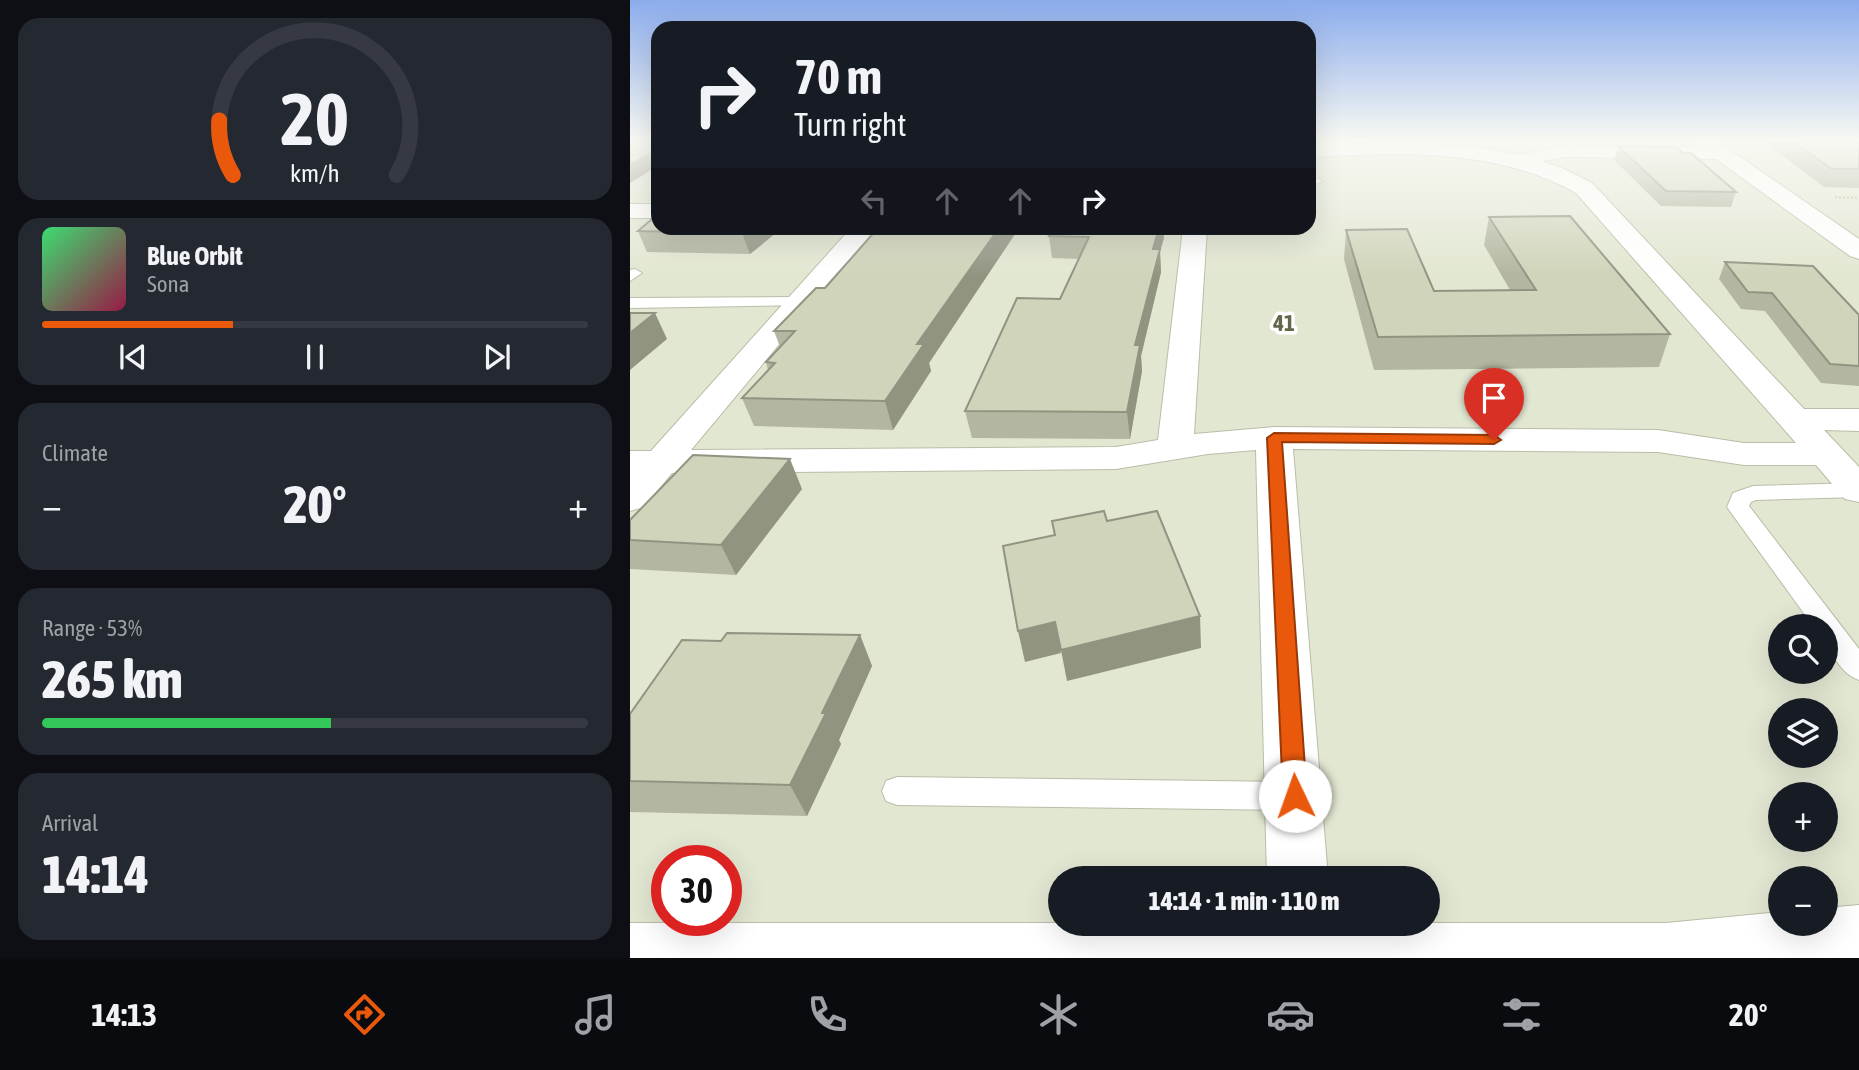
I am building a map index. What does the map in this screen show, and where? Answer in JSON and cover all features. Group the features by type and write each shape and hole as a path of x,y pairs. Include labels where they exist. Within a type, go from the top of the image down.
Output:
{"street":[{"path":"1581,186 1859,491"},
{"path":"1767,186 1859,251"},
{"path":"630,498 646,462 800,302 858,235"},
{"path":"1175,449 1194,235"},
{"path":"1796,419 1859,420"},
{"path":"646,462 1116,458 1227,440 1274,438 1667,442 1744,454 1826,454"},
{"path":"1274,438 1298,866"},
{"path":"636,957 1301,946 1667,957 1859,937"}],"lane":[{"path":"630,303 800,302"},
{"path":"1859,491 1753,494 1741,498 1738,507 1859,669"},
{"path":"897,791 1295,796"}],"shaded area":[{"path":"630,186 651,186 651,235 1316,235 1316,186 1859,186 1859,958 630,958"}],"building":[{"path":"1660,186 1729,186 1736,192 1666,191"},
{"path":"1570,216 1670,334 1378,337 1346,230 1407,229 1434,291 1536,290 1489,217"},
{"path":"651,220 651,231 638,231"},
{"path":"872,235 994,235 917,344 924,344 885,401 742,398 775,363 766,362 795,331 774,331 816,288 825,288"},
{"path":"1157,235 1153,249 1160,249 1135,345 1140,345 1127,412 965,411 1017,298 1060,299 1089,237 1049,236"},
{"path":"1725,262 1813,266 1859,315 1859,366 1830,364 1772,293 1748,292"},
{"path":"630,313 655,313 630,333"},
{"path":"693,455 790,459 721,545 630,540 630,520"},
{"path":"1104,511 1107,521 1157,511 1200,616 1061,650 1055,622 1018,631 1003,546 1055,535 1052,521"},
{"path":"727,633 860,635 822,713 826,713 790,785 630,781 630,714 682,640 721,641"}],"district":[{"name":"41","path":"1284,323"}],"route":[{"path":"1295,796 1274,438 1494,440"}]}
